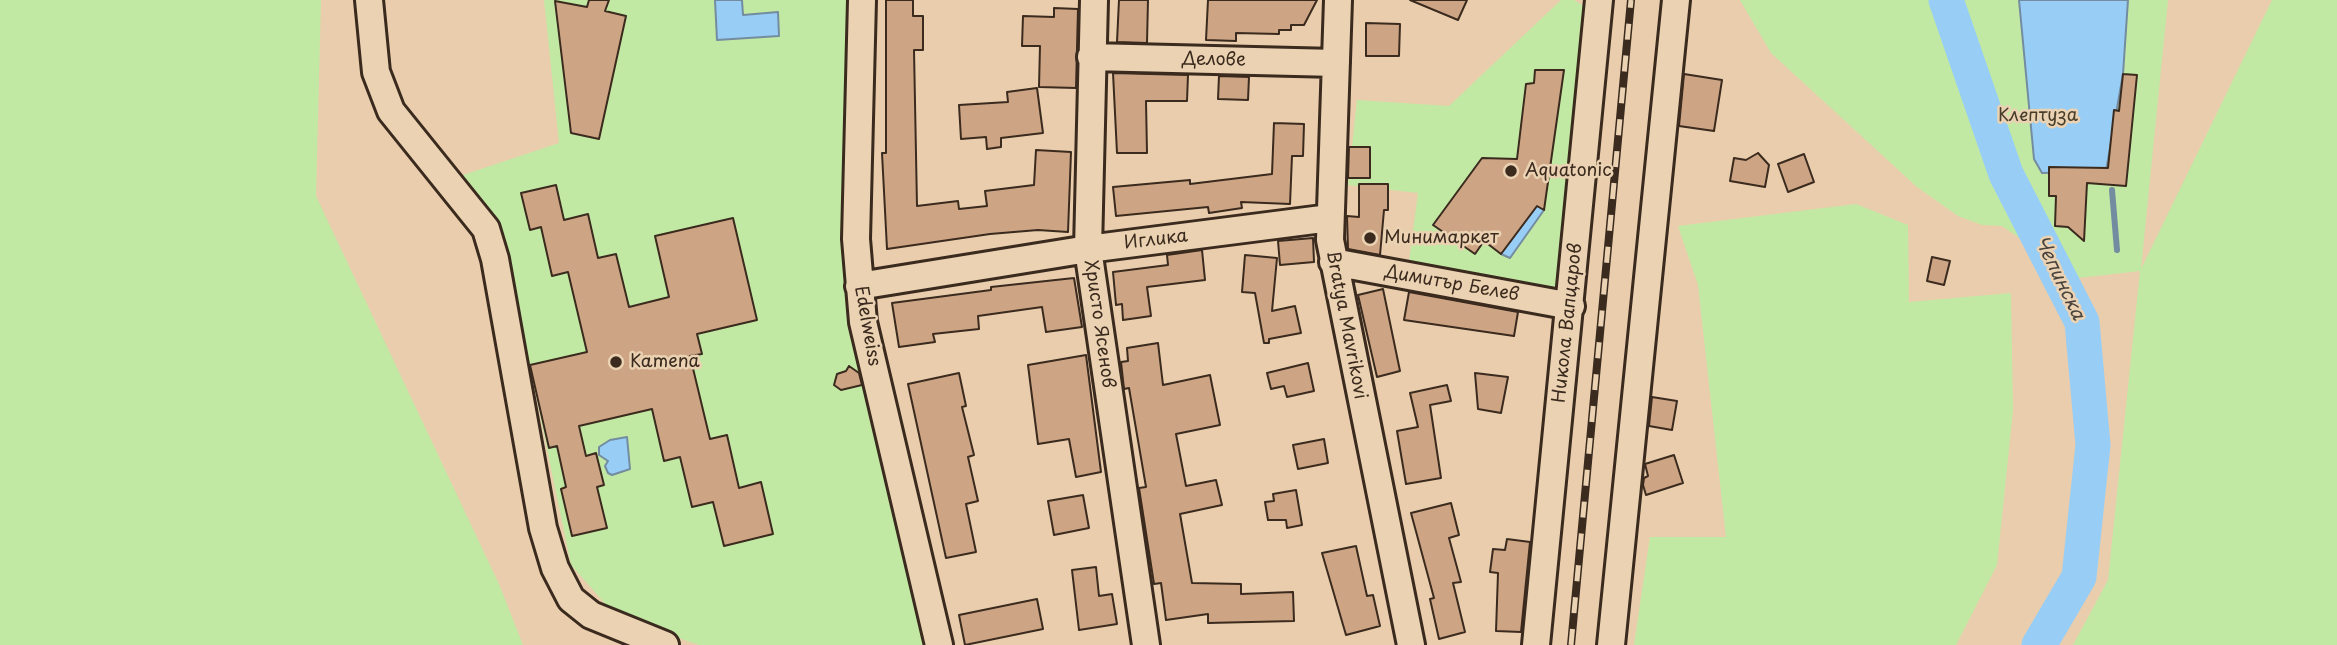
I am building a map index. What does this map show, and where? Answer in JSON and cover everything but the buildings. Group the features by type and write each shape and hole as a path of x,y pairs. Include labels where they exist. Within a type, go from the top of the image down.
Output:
{"street":[{"path":"369,0 376,72 391,111 486,229 495,258 542,528 555,568 571,599 591,615 665,645"},
{"name":"Edelweiss","path":"862,0 856,239 863,322 939,645"},
{"name":"Христо Ясенов","path":"1094,0 1088,249 1146,645"},
{"name":"Bratya Mavrikovi","path":"1338,0 1329,218 1333,262 1411,645"},
{"name":"Никола Вапцаров","path":"1536,645 1571,306 1598,0"},
{"path":"1611,645 1676,0"},
{"name":"Делове","path":"1091,57 1336,62"},
{"name":"Иглика","path":"859,286 1088,249 1329,218"},
{"name":"Димитър Белев","path":"1333,262 1571,306"}],"green space":[{"path":"0,0 321,0 316,196 499,584 523,645 0,645"},
{"path":"544,0 857,0 851,221 934,645 699,645 616,616 571,565 503,236 463,175 559,143"},
{"path":"1561,0 1574,0 1590,10 1560,294 1408,269 1418,193 1348,185 1357,100 1449,106"},
{"path":"1740,0 2168,0 2141,269 2272,0 2337,0 2337,645 2073,645 2108,580 2140,271 2078,278 2002,226 1982,225 1958,216 1917,187 1771,53"},
{"path":"1856,204 1908,225 1909,302 2011,293 2013,410 1997,565 1956,645 1634,645 1650,537 1726,537 1698,285 1678,226"}],"water":[{"path":"715,0 742,0 743,15 778,12 779,36 717,40"},
{"name":"Клептуза","path":"2019,0 2128,0 2123,74 2106,171 2042,173 2034,159"},
{"path":"1537,206 1544,210 1510,258 1501,254"},
{"path":"627,437 630,469 612,475 605,466 608,461 599,455 599,447 610,440"}],"waterway":[{"name":"Чепинска","path":"1946,0 2006,174 2082,322 2093,445 2079,577 2039,645"},
{"path":"2112,190 2117,250"}],"railway":[{"path":"1571,645 1631,0"}],"place":[{"name":"Aquatonic","path":"1511,171"},
{"name":"Минимаркет","path":"1370,238"},
{"name":"Kamena","path":"616,362"}]}
